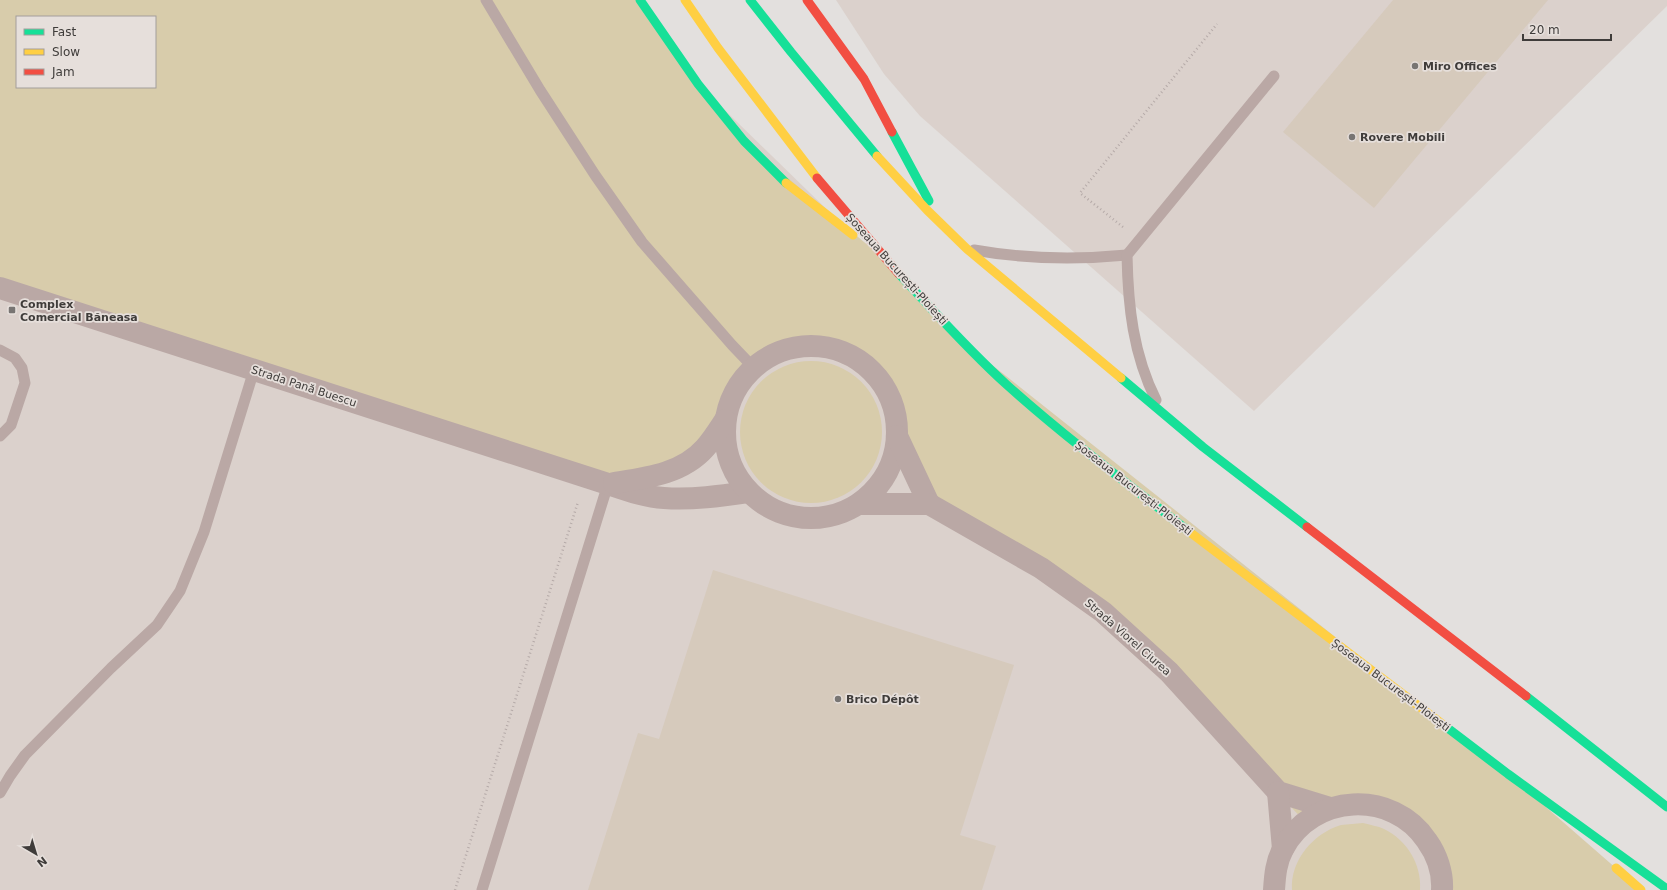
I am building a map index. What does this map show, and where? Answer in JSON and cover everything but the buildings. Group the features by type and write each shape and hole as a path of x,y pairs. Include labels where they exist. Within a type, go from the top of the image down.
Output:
{"highway":[{"path":"640,0 698,84 744,141 788,185 889,263"},
{"name":"Șoseaua București-Ploiești","path":"685,0 718,48 785,138 826,189 889,263 968,347 1006,384 1050,422 1177,522 1508,774 1667,889"},
{"path":"750,0 832,104 874,153 942,226 967,249 1210,452 1550,713 1667,807"},
{"path":"807,0 864,79 942,226"},
{"path":"1550,713 1621,759"},
{"path":"1508,774 1583,840"},
{"path":"1606,860 1641,890"}],"street":[{"name":"Strada Pană Buescu","path":"0,288 647,496 664,498 724,495 748,492"},
{"path":"813,346 841,351 859,360 876,376 885,388 892,402 896,419 897,436 892,463 878,486 859,504 837,515 813,519 801,518 789,516 767,507 748,492 733,470 725,446 725,420 729,404 735,390 753,367 778,352 795,347 813,346"},
{"name":"Strada Pană Buescu","path":"608,484 661,475 692,460 705,448 725,420"},
{"path":"897,436 929,504"},
{"name":"Strada Viorel Ciurea","path":"859,504 929,504 1041,568 1103,612 1169,672 1278,792"},
{"path":"1283,849 1278,792 1330,808"},
{"path":"1274,890 1275,870 1283,849 1292,834 1305,822 1330,808 1362,803 1381,806 1406,818 1423,834 1433,849 1440,867 1442,890"}],"lane":[{"path":"486,0 540,90 595,175 642,242 753,367"},
{"path":"1162,413 1147,382 1136,349 1129,309 1127,255 1274,76"},
{"path":"967,249 1031,258 1094,258 1127,255"},
{"path":"0,350 15,358 22,368 25,383 11,425 0,436"},
{"path":"0,793 25,755 100,678 157,625 180,591 204,532 254,370"},
{"path":"482,890 608,484"}],"path":[{"path":"1139,240 1080,193 1217,24"},
{"path":"455,890 579,500"}],"shaded area":[{"path":"0,0 640,0 698,84 963,342 1641,890 0,890"},
{"path":"0,0 640,0 744,141 889,263 963,342 1508,774 1641,890 1442,890 1440,867 1381,806 1305,822 1255,768 1103,612 929,504 897,436 896,419 892,402 885,388 876,376 859,360 841,351 813,346 795,347 779,352 765,359 753,367 735,390 729,404 725,420 705,448 608,484 0,288"},
{"path":"836,0 1667,0 1667,6 1254,411 920,116 884,74"},
{"path":"804,361 818,361 845,369 866,387 877,405 881,418 881,446 874,466 856,487 845,495 832,500 818,503 804,503 777,495 756,477 748,466 743,453 740,439 740,425 748,398 766,377 777,369 790,364"},
{"path":"1363,823 1384,829 1400,840 1406,847 1416,863 1420,881 1420,890 1292,890 1292,879 1295,868 1306,849 1313,841 1322,834 1341,825"}],"traffic: fast":[{"path":"640,0 698,84 744,141 786,183"},
{"path":"750,0 877,156"},
{"path":"892,132 929,201"},
{"path":"899,274 965,344 1007,385 1074,442 1191,533"},
{"path":"1121,378 1203,447 1307,527"},
{"path":"1526,696 1667,807"},
{"path":"1445,726 1508,774 1667,889"}],"traffic: slow":[{"path":"685,0 718,48 817,178"},
{"path":"877,156 927,210 967,249 1121,378"},
{"path":"786,183 853,235"},
{"path":"1191,533 1445,726"},
{"path":"1616,868 1641,890"}],"traffic: jam":[{"path":"807,0 864,79 892,132"},
{"path":"817,178 899,274"},
{"path":"1307,527 1526,696"}],"place":[{"name":"Miro Offices","path":"1415,66"},
{"name":"Rovere Mobili","path":"1352,137"},
{"name":"Complex Comercial Băneasa","path":"12,310"},
{"name":"Brico Dépôt","path":"838,699"}]}
